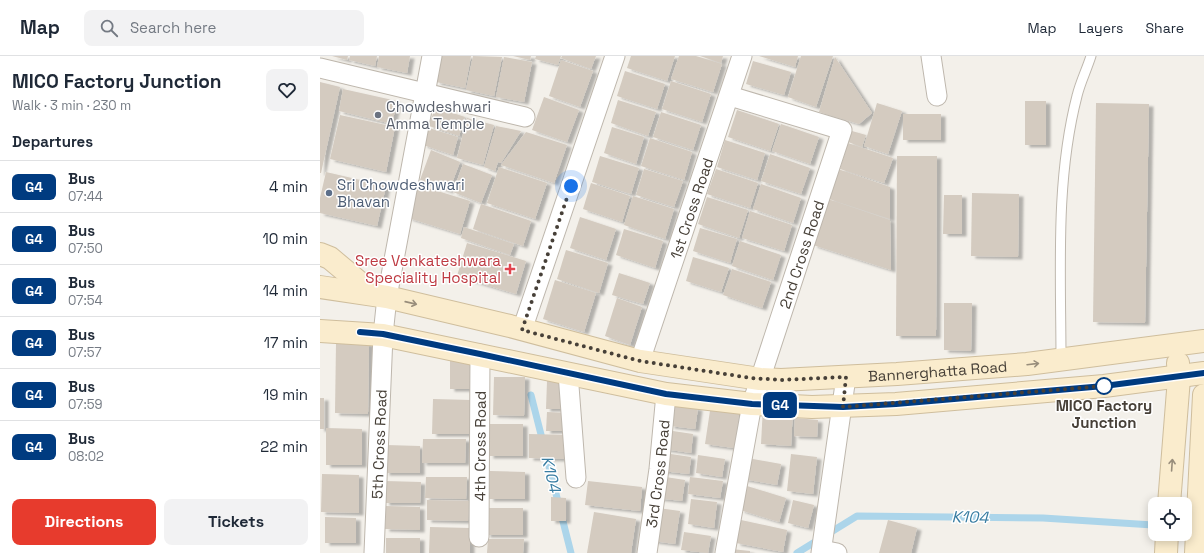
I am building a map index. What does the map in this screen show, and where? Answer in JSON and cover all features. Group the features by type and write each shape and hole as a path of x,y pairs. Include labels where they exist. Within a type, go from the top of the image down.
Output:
{"main road":[{"path":"320,254 330,258 380,296"},
{"name":"Bannerghatta Road","path":"320,287 380,296 522,330 640,361 760,379 781,380 846,377 1011,366 1177,346 1204,341"},
{"name":"Bannerghatta Road","path":"320,331 383,334 666,394 752,404 843,407 1104,386 1179,378 1204,373"},
{"path":"320,343 360,332"},
{"path":"1170,497 1179,378 1177,346"},
{"path":"1196,553 1204,395"},
{"path":"1166,553 1167,541"}],"street":[{"name":"5th Cross Road","path":"374,553 383,334 380,296 432,56"},
{"path":"522,330 615,56"},
{"name":"1st Cross Road","path":"640,361 730,96 742,56"},
{"path":"931,56 937,96"},
{"path":"320,68 525,117"},
{"name":"2nd Cross Road","path":"730,96 842,130 752,404"},
{"name":"4th Cross Road","path":"479,537 480,354"},
{"path":"568,373 576,478"},
{"path":"826,551 825,525 843,407 846,377"},
{"name":"3rd Cross Road","path":"647,553 659,468 666,394"},
{"path":"724,553 752,404"}],"lane":[{"path":"1062,360 1062,219 1066,156 1077,96 1092,56"}],"building":[{"path":"332,56 348,56 347,60"},
{"path":"350,56 377,56 375,66 349,60"},
{"path":"379,56 410,56 407,73 377,67"},
{"path":"441,56 471,56 465,88 436,82"},
{"path":"473,56 502,57 494,96 466,90"},
{"path":"513,56 531,56 530,60"},
{"path":"536,56 561,56 558,65 535,59"},
{"path":"562,56 596,56 591,69 561,58"},
{"path":"631,56 675,56 667,81 627,68"},
{"path":"679,56 696,56 722,64 713,92 671,79"},
{"path":"700,56 723,56 721,63"},
{"path":"759,56 798,56 795,67"},
{"path":"801,56 833,56 816,107 788,97"},
{"path":"504,57 532,62 524,102 496,97"},
{"path":"835,57 872,113 859,124 819,112"},
{"path":"561,60 593,71 580,107 549,96"},
{"path":"753,61 791,72 784,95 746,84"},
{"path":"625,71 665,84 657,109 617,96"},
{"path":"671,81 711,94 702,122 662,109"},
{"path":"320,82 340,87 321,173 320,173"},
{"path":"343,89 397,101 392,124 339,111"},
{"path":"544,97 579,110 567,142 532,130"},
{"path":"618,100 656,112 648,136 611,123"},
{"path":"1025,101 1046,101 1046,145 1025,145"},
{"path":"877,103 902,111 888,154 864,146"},
{"path":"1096,103 1149,104 1145,323 1093,322"},
{"path":"435,107 465,117 459,136 429,126"},
{"path":"737,110 779,124 770,151 728,137"},
{"path":"661,112 701,125 693,150 653,137"},
{"path":"903,114 941,114 941,140 903,140"},
{"path":"340,115 395,127 386,172 330,159"},
{"path":"467,118 494,125 483,165 457,158"},
{"path":"781,124 819,137 810,164 772,151"},
{"path":"496,126 521,131 501,163 498,162 495,171 484,167"},
{"path":"612,127 644,137 636,164 604,153"},
{"path":"429,128 458,137 453,155 423,145"},
{"path":"852,131 866,135 862,147 848,142"},
{"path":"526,132 567,145 554,183 501,165"},
{"path":"650,138 692,152 684,180 641,166"},
{"path":"725,140 765,153 757,180 717,167"},
{"path":"848,143 893,158 884,183 840,169"},
{"path":"431,150 460,162 449,191 420,180"},
{"path":"770,154 810,168 801,194 761,181"},
{"path":"600,156 639,168 631,194 592,182"},
{"path":"897,156 937,156 936,336 896,336"},
{"path":"463,164 492,175 481,203 453,192"},
{"path":"499,167 547,183 535,219 487,203"},
{"path":"644,169 683,181 674,207 636,195"},
{"path":"716,169 758,183 750,208 707,194"},
{"path":"838,169 890,187 890,219 829,199"},
{"path":"326,172 386,186 377,226 320,213 320,198"},
{"path":"591,183 630,196 622,222 583,209"},
{"path":"761,184 801,198 793,223 753,209"},
{"path":"418,185 470,201 460,234 408,218"},
{"path":"972,193 1019,194 1018,257 971,256"},
{"path":"944,195 962,195 962,234 943,234"},
{"path":"633,196 674,209 665,239 624,225"},
{"path":"707,197 748,210 739,238 698,224"},
{"path":"828,199 890,220 891,270 813,245"},
{"path":"481,204 531,221 523,246 473,229"},
{"path":"750,211 792,225 784,251 742,238"},
{"path":"580,217 616,229 606,260 570,248"},
{"path":"464,227 514,244 510,255 461,238"},
{"path":"700,228 737,239 730,263 693,251"},
{"path":"624,229 663,241 655,268 616,255"},
{"path":"740,241 781,255 773,280 732,266"},
{"path":"467,243 526,261 516,294 457,276"},
{"path":"566,250 608,263 599,293 557,279"},
{"path":"693,257 729,268 721,292 686,281"},
{"path":"732,269 771,282 762,308 723,295"},
{"path":"619,273 650,283 643,304 612,295"},
{"path":"555,280 596,293 584,332 543,319"},
{"path":"617,298 642,307 630,345 605,336"},
{"path":"944,303 972,303 971,351 944,350"},
{"path":"336,342 369,343 368,414 335,413"},
{"path":"450,359 472,359 471,389 450,389"},
{"path":"494,377 525,377 524,416 493,415"},
{"path":"547,381 567,381 567,409 546,409"},
{"path":"320,398 324,398 324,429 320,429"},
{"path":"433,399 471,400 471,434 432,434"},
{"path":"673,404 698,408 695,429 670,426"},
{"path":"711,404 740,408 734,448 705,444"},
{"path":"763,407 793,409 791,446 761,444"},
{"path":"547,412 570,413 569,431 546,431"},
{"path":"795,418 818,420 817,437 794,436"},
{"path":"490,424 523,424 523,456 489,456"},
{"path":"326,428 362,429 362,465 326,465"},
{"path":"666,430 693,434 691,453 664,449"},
{"path":"529,434 570,435 569,459 529,458"},
{"path":"423,439 466,439 465,463 422,463"},
{"path":"386,445 420,446 420,473 385,473"},
{"path":"664,453 691,457 689,474 662,471"},
{"path":"791,454 817,457 813,494 787,491"},
{"path":"698,455 725,459 722,477 696,473"},
{"path":"747,458 781,464 777,485 743,479"},
{"path":"490,471 525,472 525,499 489,499"},
{"path":"322,474 359,475 359,513 321,512"},
{"path":"659,476 685,480 682,501 656,498"},
{"path":"426,477 467,477 466,499 425,498"},
{"path":"690,477 723,481 720,498 688,494"},
{"path":"385,481 421,482 420,503 385,503"},
{"path":"588,481 642,487 640,511 585,505"},
{"path":"747,486 786,498 779,522 740,510"},
{"path":"551,497 566,498 566,521 551,521"},
{"path":"691,499 717,502 714,528 688,524"},
{"path":"427,500 469,501 468,521 427,520"},
{"path":"793,500 814,505 808,528 788,523"},
{"path":"386,506 420,507 420,530 385,529"},
{"path":"487,508 523,508 523,535 486,535"},
{"path":"658,508 680,511 675,544 653,541"},
{"path":"594,512 636,519 631,553 587,553"},
{"path":"325,517 356,518 356,543 325,543"},
{"path":"741,520 787,530 783,552 736,543"},
{"path":"888,520 917,528 911,553 879,553"},
{"path":"430,527 470,528 470,553 429,553"},
{"path":"684,532 711,536 708,553 681,550"},
{"path":"386,538 420,538 420,553 386,553"},
{"path":"488,539 524,539 523,553 487,553"},
{"path":"731,549 750,551 750,553 730,553"}],"waterway":[{"name":"K104","path":"531,395 571,553"},
{"name":"K104","path":"797,553 857,516 1043,518 1148,525"}],"bus line":[{"name":"G4","path":"360,332 383,334 666,394 752,404 812,407 896,404 1104,386 1179,378 1204,373"}],"place":[{"name":"Chowdeshwari Amma Temple","path":"378,115"},
{"name":"Sri Chowdeshwari Bhavan","path":"329,193"},
{"name":"Sree Venkateshwara Speciality Hospital","path":"510,269"},
{"name":"MICO Factory Junction","path":"1104,386"}],"route":[{"path":"571,186 522,330 640,361 751,378 781,380 846,377 843,407 896,404 1104,386"}]}
